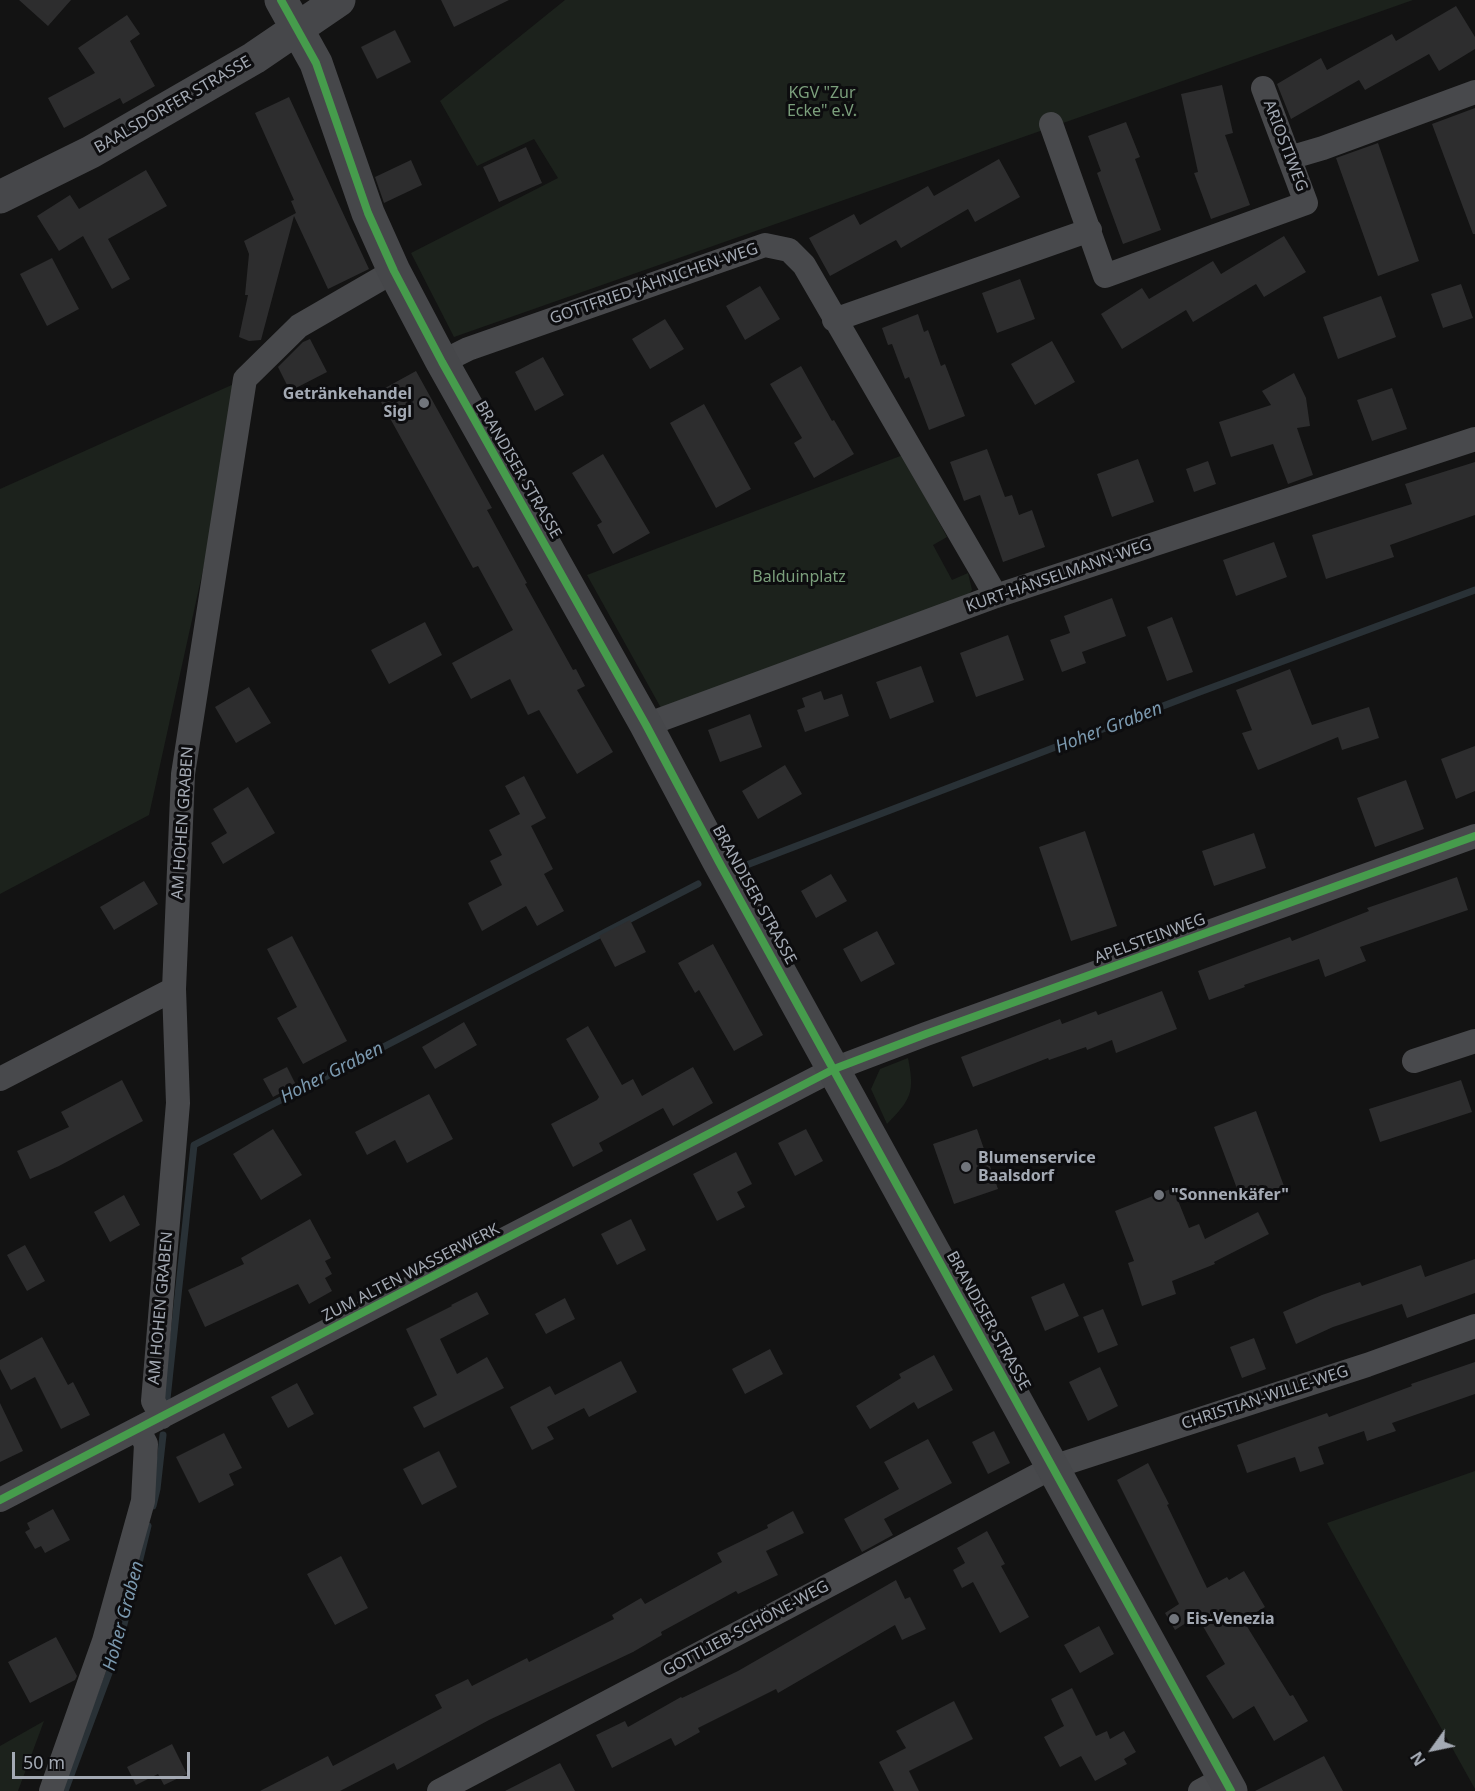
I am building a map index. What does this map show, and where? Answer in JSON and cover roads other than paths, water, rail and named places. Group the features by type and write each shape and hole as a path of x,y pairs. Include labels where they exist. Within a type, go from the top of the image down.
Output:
{"street":[{"name":"BRANDISER STRASSE","path":"281,0 316,63 365,204 394,271 442,362 646,725 1053,1467 1218,1787"},
{"name":"BAALSDORFER STRASSE","path":"0,197 91,152 259,55 339,0"},
{"name":"ARIOSTIWEG","path":"1090,230 1105,276 1306,203 1263,88"},
{"path":"1289,158 1334,144 1475,92"},
{"path":"834,320 1090,230 1051,124"},
{"name":"GOTTFRIED-JÄHNICHEN-WEG","path":"442,362 468,349 765,244 789,250 804,265 996,596"},
{"name":"AM HOHEN GRABEN","path":"162,1417 153,1401 178,1103 174,989 183,774 245,379 299,326 394,271"},
{"name":"KURT-HÄNSELMANN-WEG","path":"646,725 996,596 1475,439"},
{"name":"APELSTEINWEG","path":"834,1069 937,1029 1475,836"},
{"path":"0,1079 174,989"},
{"path":"1414,1061 1475,1041"},
{"name":"ZUM ALTEN WASSERWERK","path":"0,1500 834,1069"},
{"name":"CHRISTIAN-WILLE-WEG","path":"1053,1467 1366,1365 1475,1326"},
{"path":"51,1791 104,1641 143,1501 146,1444 138,1429"},
{"name":"GOTTLIEB-SCHÖNE-WEG","path":"439,1791 1053,1467"}],"waterway":[{"name":"Hoher Graben","path":"744,866 1197,693 1475,590"},
{"name":"Hoher Graben","path":"167,1399 194,1145 698,884"},
{"name":"Hoher Graben","path":"153,1506 163,1435"},
{"name":"Hoher Graben","path":"65,1791 118,1649 148,1526"}],"place":[{"name":"Getränkehandel Sigl","path":"424,403"},
{"name":"Blumenservice Baalsdorf","path":"966,1167"},
{"name":"\"Sonnenkäfer\"","path":"1159,1195"},
{"name":"Eis-Venezia","path":"1174,1619"}],"park label":[{"name":"KGV \"Zur Ecke\" e.V.","path":"822,102"},
{"name":"Balduinplatz","path":"799,577"}]}
